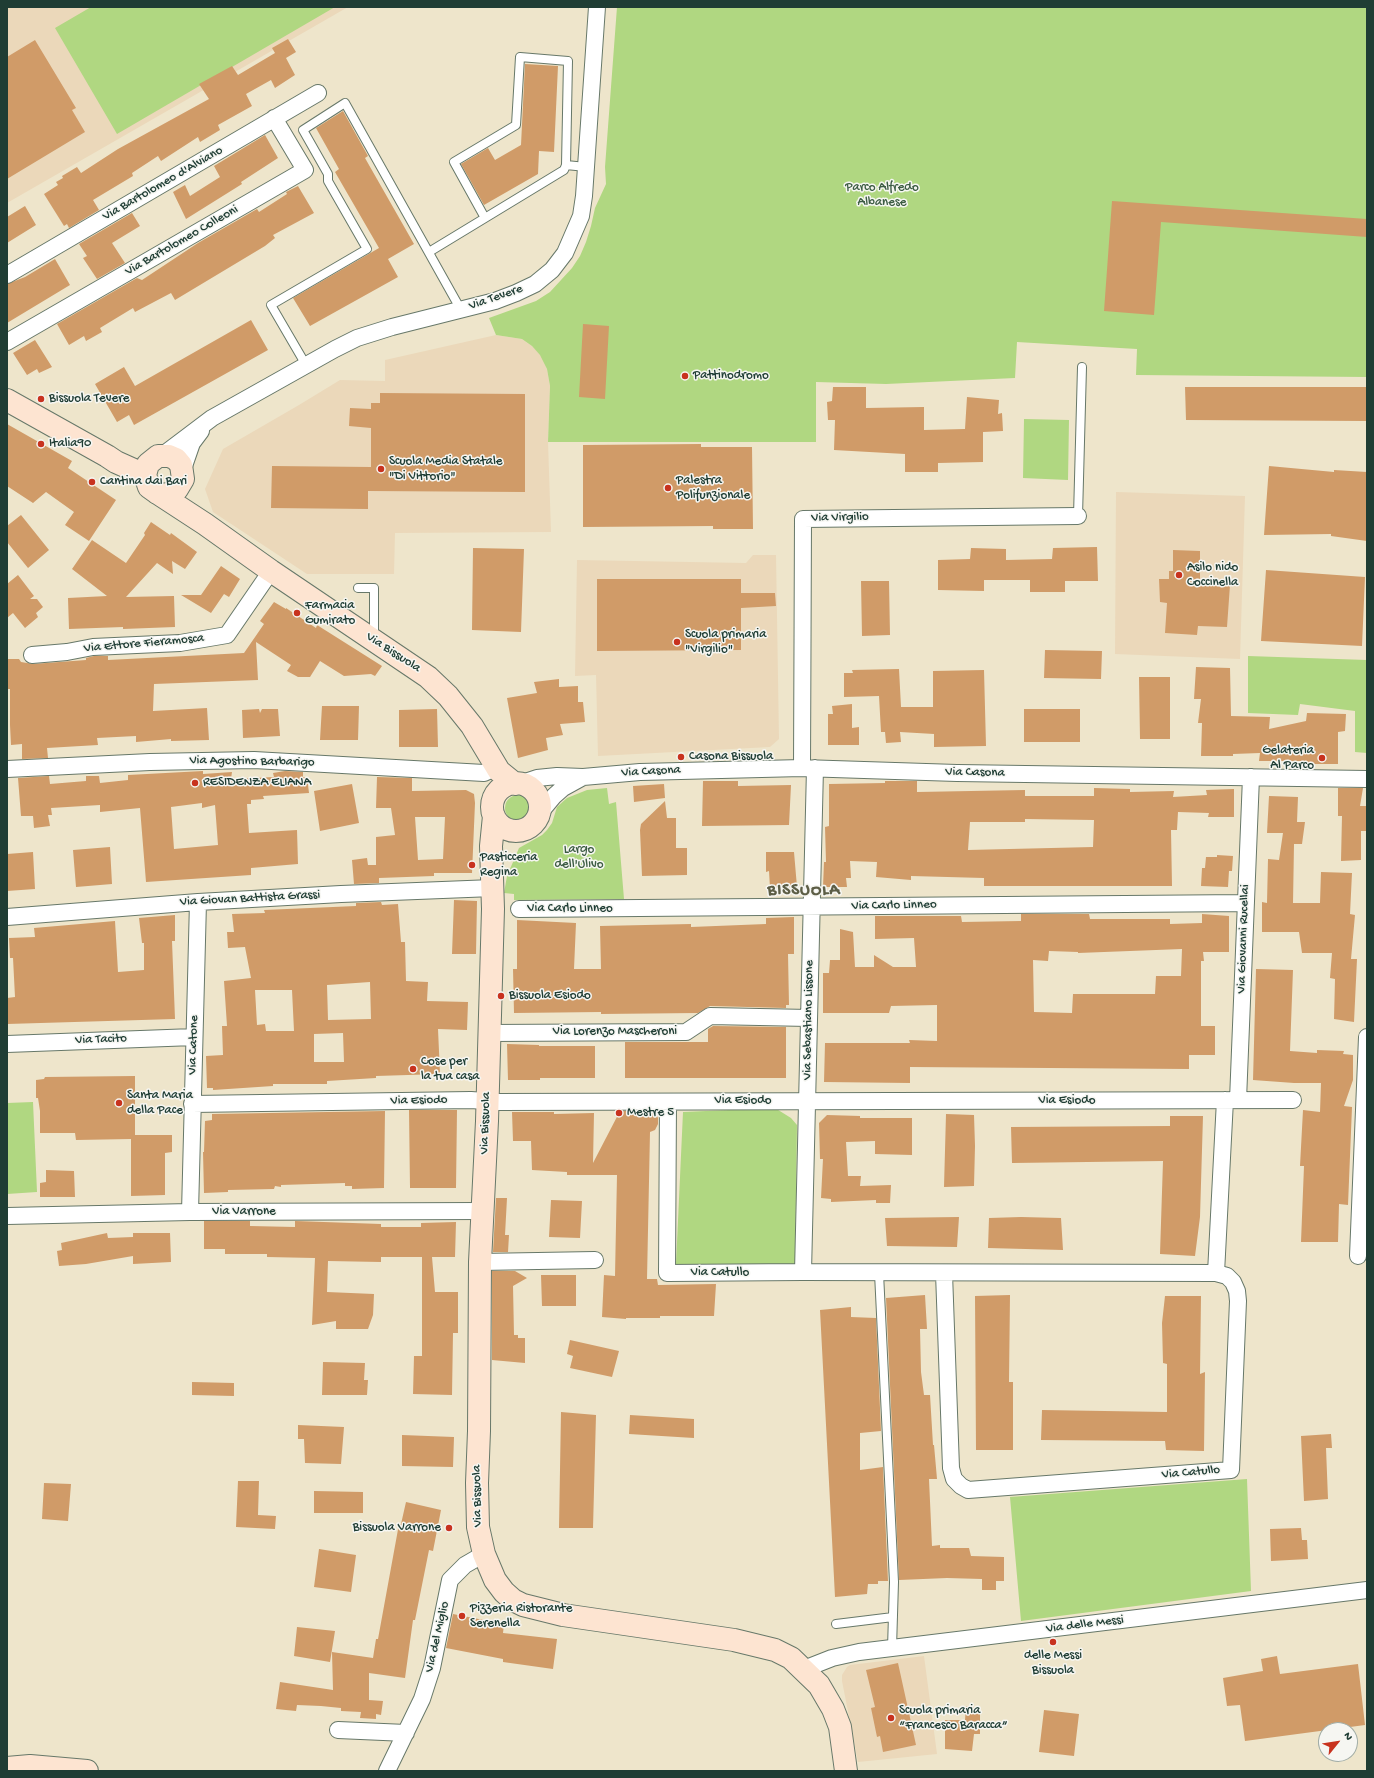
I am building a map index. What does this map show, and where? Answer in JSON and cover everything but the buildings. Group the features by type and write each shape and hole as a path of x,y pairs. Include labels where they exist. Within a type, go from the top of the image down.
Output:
{"street":[{"name":"Via Tevere","path":"154,471 212,418 335,349 369,334 495,301 535,284 552,270 565,253 574,236 581,216 584,196 597,7"},
{"name":"Via Bartolomeo d'Alviano","path":"7,275 318,92"},
{"name":"Via Bartolomeo Colleoni","path":"7,342 305,170 274,118"},
{"name":"Via Bissuola","path":"7,400 108,456 154,471 205,524 374,642 428,677 457,707 491,770 493,812 491,846 493,888 487,1101 480,1262 479,1431 476,1513 484,1554 500,1586 513,1600 523,1605 562,1615 740,1641 775,1650 791,1658 820,1685 833,1709 840,1727 846,1771"},
{"name":"Via Tevere","path":"182,477 192,443 212,418"},
{"name":"Via Bissuola","path":"154,471 169,456 176,459 182,477 205,524"},
{"name":"Via Bissuola","path":"154,471 164,495 177,489 182,477"},
{"name":"Via Virgilio","path":"809,768 803,519 1078,516"},
{"name":"Via Ettore Fieramosca","path":"32,655 68,652 93,647 180,642 227,635 272,571"},
{"name":"Via Agostino Barbarigo","path":"7,769 150,762 254,760 491,770"},
{"name":"Via Casona","path":"517,784 546,777 583,777 640,772 809,768 957,773 1367,779"},
{"name":"Via Sebastiano Lissone","path":"803,1272 812,907 809,768"},
{"name":"Via Bissuola","path":"491,770 517,784"},
{"name":"Via Casona","path":"533,821 554,796 563,788 583,777"},
{"name":"Via Giovanni Rucellai","path":"1216,1273 1232,1100 1246,903 1251,777"},
{"path":"517,784 525,785 534,792 539,802 533,821 518,831 508,830 500,824 493,812 497,793 505,787 517,784"},
{"name":"Via Bissuola","path":"493,888 498,869 507,848 533,821"},
{"name":"Via Giovan Battista Grassi","path":"7,917 198,902 341,894 493,888"},
{"name":"Via Catone","path":"190,1212 198,902"},
{"name":"Via Carlo Linneo","path":"518,909 1246,903"},
{"name":"Via Lorenzo Mascheroni","path":"488,1033 686,1032 710,1016 809,1018"},
{"name":"Via Tacito","path":"7,1044 194,1037"},
{"path":"1358,1256 1367,1037"},
{"name":"Via Esiodo","path":"192,1104 471,1100 668,1102 1293,1100"},
{"name":"Via Catullo","path":"668,1102 667,1273 879,1272 1216,1273 1227,1276 1233,1282 1237,1291 1238,1301 1231,1470 968,1490 961,1486 954,1479 951,1468 944,1273"},
{"name":"Via Varrone","path":"7,1216 190,1212 482,1211"},
{"path":"480,1262 595,1260"},
{"name":"Via del Miglio","path":"387,1771 422,1699 432,1668 450,1580 465,1565 484,1554"},
{"name":"Via delle Messi","path":"804,1669 839,1656 892,1648 1367,1590"},
{"path":"338,1730 406,1733"},
{"path":"7,1753 46,1758 82,1770"},
{"path":"7,1768 30,1766 82,1770"}],"lane":[{"path":"429,252 485,218 564,170 566,165 568,61 520,57 516,125 454,162 485,218"},
{"path":"306,365 271,305 367,249 328,181 328,174 303,130 345,103 461,310"},
{"path":"566,165 586,167"},
{"path":"1078,516 1082,368"},
{"path":"358,588 374,588 374,642"},
{"path":"879,1272 894,1582 892,1648"},
{"path":"836,1624 893,1617"}],"shaded area":[{"path":"7,7 348,7 7,203"},
{"name":"Scuola Media Statale \"Di Vittorio\"","path":"496,335 522,339 541,355 547,369 550,386 548,442 551,532 395,533 394,574 307,574 213,512 205,489 223,449 340,380 385,381 385,360"},
{"name":"Asilo nido Coccinella","path":"1116,492 1245,496 1240,659 1115,654"},
{"name":"Scuola primaria \"Virgilio\"","path":"753,555 776,555 779,739 770,747 598,756 596,675 575,676 577,560 746,563"},
{"name":"Scuola primaria “Francesco Baracca”","path":"924,1656 937,1754 858,1762 842,1675 850,1665"}],"green space":[{"path":"91,7 335,7 117,134 55,28"},
{"name":"Parco Alfredo Albanese","path":"617,7 1367,7 1367,377 1136,375 1137,349 1017,342 1015,378 886,384 816,382 816,442 548,442 550,386 547,369 540,355 532,346 522,339 496,335 489,318 536,301 550,292 572,268 580,256 586,242 595,208 606,184 605,167"},
{"path":"1024,419 1069,420 1068,480 1023,478"},
{"path":"1248,656 1367,660 1367,753 1355,752 1355,711 1300,704 1298,715 1248,713"},
{"name":"Largo dell'Ulivo","path":"607,788 609,804 616,802 624,899 514,900 514,894 504,893 507,876 519,848 542,835 547,830 552,823 557,807 567,798 587,790"},
{"path":"518,795 527,799 531,808 527,817 518,821 509,817 505,808 509,799"},
{"path":"33,1102 37,1192 7,1194 7,1103"},
{"path":"775,1108 791,1118 797,1125 795,1265 676,1264 683,1112"},
{"path":"1247,1479 1251,1591 1021,1621 1010,1497"}],"place":[{"name":"Pattinodromo","path":"685,376"},
{"name":"Bissuola Tevere","path":"41,399"},
{"name":"Italia90","path":"41,444"},
{"name":"Scuola Media Statale \"Di Vittorio\"","path":"381,469"},
{"name":"Cantina dai Bari","path":"92,482"},
{"name":"Palestra Polifunzionale","path":"668,488"},
{"name":"Asilo nido Coccinella","path":"1179,575"},
{"name":"Farmacia Gumirato","path":"297,613"},
{"name":"Scuola primaria \"Virgilio\"","path":"677,642"},
{"name":"Casona Bissuola","path":"681,757"},
{"name":"Gelateria Al Parco","path":"1322,758"},
{"name":"RESIDENZA ELIANA","path":"195,783"},
{"name":"Pasticceria Regina","path":"472,865"},
{"name":"Bissuola Esiodo","path":"501,996"},
{"name":"Cose per la tua casa","path":"413,1069"},
{"name":"Santa Maria della Pace","path":"119,1103"},
{"name":"Mestre 5","path":"619,1113"},
{"name":"Bissuola Varrone","path":"449,1528"},
{"name":"Pizzeria Ristorante Serenella","path":"462,1616"},
{"name":"delle Messi Bissuola","path":"1053,1642"},
{"name":"Scuola primaria “Francesco Baracca”","path":"891,1718"}],"district":[{"name":"BISSUOLA","path":"804,891"}]}
